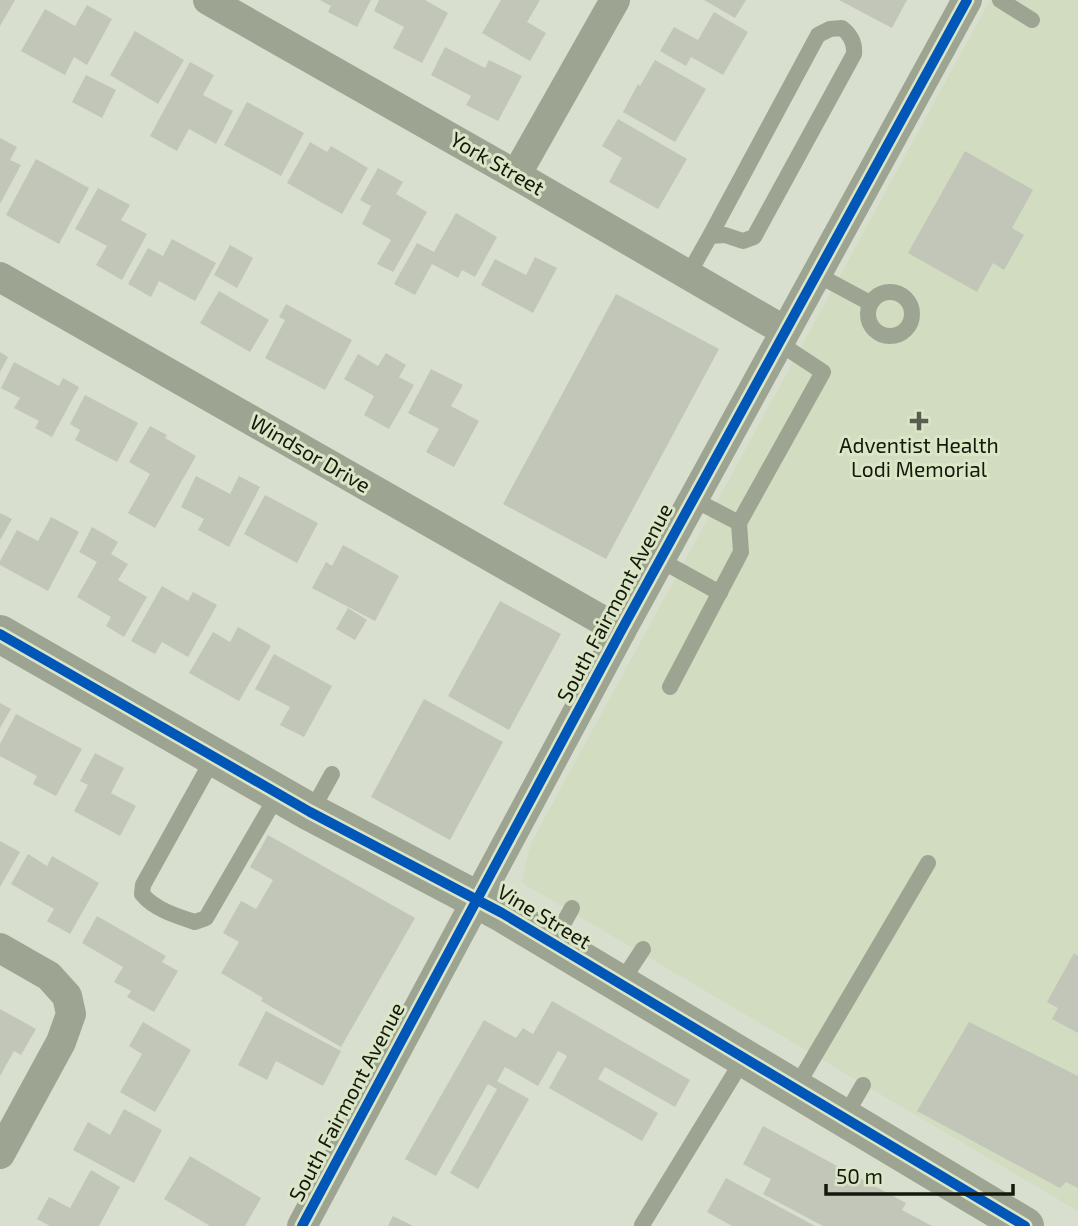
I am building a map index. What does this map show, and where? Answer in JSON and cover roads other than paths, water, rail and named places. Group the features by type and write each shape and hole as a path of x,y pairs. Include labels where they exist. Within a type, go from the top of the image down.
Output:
{"street":[{"name":"York Street","path":"208,0 688,275 782,337"},
{"path":"516,175 615,0"},
{"name":"South Fairmont Avenue","path":"302,1226 621,631 967,0"},
{"name":"Windsor Drive","path":"0,277 621,631"},
{"name":"Vine Street","path":"0,634 310,812 478,900 1025,1226"},
{"path":"0,948 49,976 67,996 71,1014 61,1042 0,1154"}],"lane":[{"path":"1000,0 1032,20"},
{"path":"688,275 818,35 830,29 842,28 850,34 855,46 854,54 754,237 743,241 725,235 710,236"},
{"path":"816,274 870,303"},
{"path":"883,292 901,294 912,307 910,324 897,335 879,333 869,320 867,312 870,303 883,292"},
{"path":"910,324 925,332"},
{"path":"670,687 741,552 739,523 824,372 782,337"},
{"path":"693,499 739,523"},
{"path":"660,560 720,593"},
{"path":"214,757 143,886 142,894 147,900 173,915 195,922 205,918 278,794"},
{"path":"310,812 332,774"},
{"path":"795,1089 928,863"},
{"path":"552,944 572,908"},
{"path":"620,984 643,949"},
{"path":"642,1225 744,1058"},
{"path":"844,1118 863,1085"}],"place":[{"name":"Adventist Health Lodi Memorial","path":"919,421"}]}
